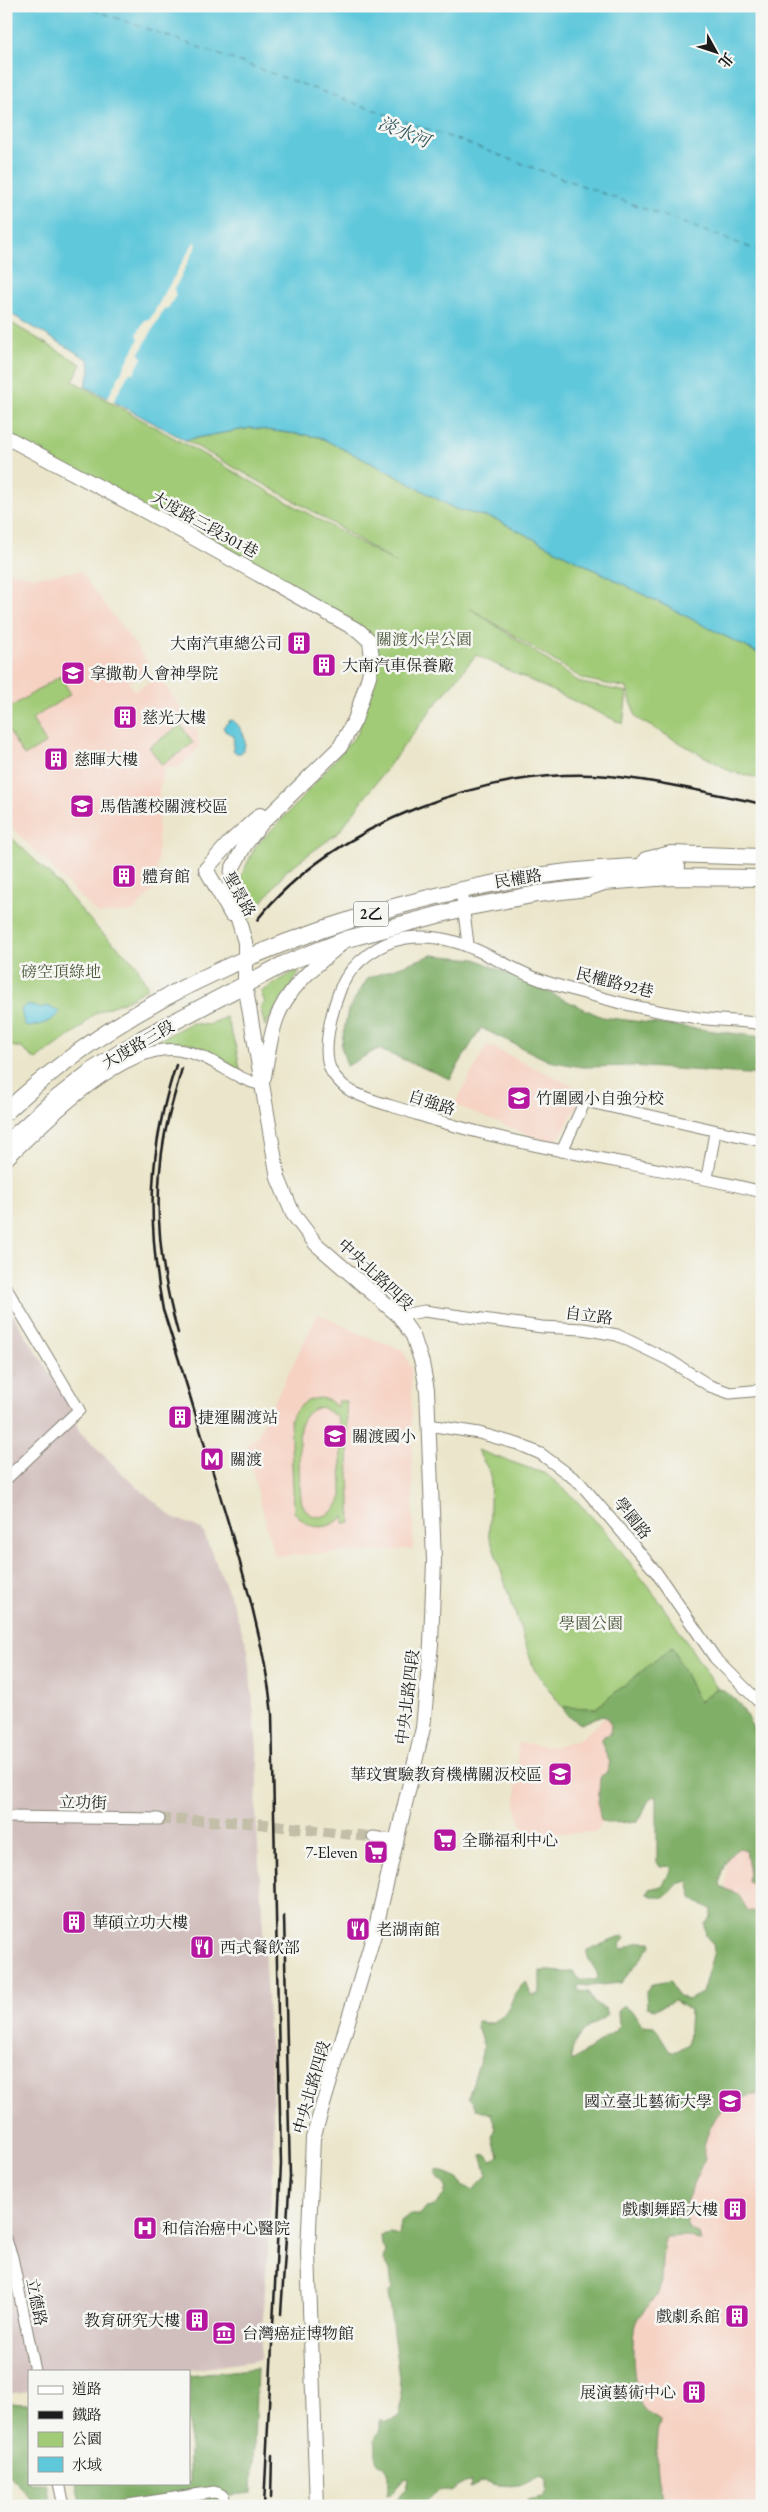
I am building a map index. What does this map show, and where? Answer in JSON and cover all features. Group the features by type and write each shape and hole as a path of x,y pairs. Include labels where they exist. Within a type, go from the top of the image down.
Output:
{"main road":[{"path":"620,867 671,854 762,857"},
{"name":"民權路","path":"282,942 461,889 513,878 620,867 762,868"},
{"name":"民權路","path":"284,964 347,939 464,908 537,894 587,888 604,882 669,877 762,878"},
{"name":"大度路三段","path":"6,1112 40,1080 79,1049 127,1018 246,957 282,942"},
{"name":"大度路三段","path":"8,1151 24,1129 52,1102 94,1070 143,1038 284,964"}],"street":[{"name":"大度路三段301巷","path":"12,440 306,600 359,631 370,641 372,649 369,676 355,720 340,747 290,794"},
{"path":"244,935 221,874 206,869 257,817 290,794"},
{"path":"232,902 230,886 234,861 261,824 290,794"},
{"name":"聖景路","path":"206,869 244,935"},
{"path":"461,889 468,944"},
{"name":"中央北路四段","path":"244,935 246,957 245,984 278,1178 293,1214 316,1244 399,1316 413,1336 422,1363 427,1390 434,1560 431,1644 423,1728 397,1841 356,2000 312,2148 308,2252 317,2506"},
{"name":"自強路","path":"468,944 434,938 406,938 383,945 370,952 343,982 335,1001 327,1049 330,1071 347,1089 379,1102 459,1128 562,1151 708,1178 762,1192"},
{"path":"262,1085 276,1020 281,1008 308,972 347,939"},
{"name":"民權路92巷","path":"468,944 534,977 598,997 693,1017 762,1024"},
{"name":"大度路三段","path":"8,1151 114,1069 163,1050 177,1050 205,1057 246,1081 262,1085"},
{"path":"562,1151 585,1101 715,1132 762,1141"},
{"path":"708,1178 715,1132"},
{"path":"6,1288 79,1410 6,1479"},
{"name":"自立路","path":"399,1316 424,1311 542,1327 583,1329 617,1335 669,1360 710,1386 730,1392 762,1390"},
{"name":"學園路","path":"428,1425 479,1433 518,1444 541,1454 580,1483 656,1572 714,1658 762,1705"},
{"name":"立功街","path":"6,1817 159,1820"},
{"path":"373,1837 397,1841"},
{"name":"立德路","path":"6,2240 12,2257 35,2370"},
{"path":"59,2484 64,2506"},
{"path":"122,2506 214,2492 220,2493 225,2498 225,2506"}],"shaded area":[{"path":"6,570 33,577 80,571 150,665 128,682 134,691 159,677 197,731 199,747 179,768 165,767 159,791 157,887 132,912 98,914 6,822"},
{"name":"竹圍國小自強分校","path":"487,1045 585,1092 555,1145 454,1105"},
{"path":"6,1304 68,1402 79,1431 129,1480 174,1518 202,1529 232,1601 248,1649 258,1761 256,1812 272,2083 274,2156 260,2360 190,2370 28,2370 28,2391 6,2394"},
{"name":"關渡國小","path":"318,1314 367,1337 403,1350 411,1367 413,1549 274,1556 246,1445 256,1438"},
{"name":"華玟實驗教育機構關汳校區","path":"606,1717 611,1725 610,1734 602,1747 610,1763 600,1783 598,1805 601,1821 597,1832 534,1834 526,1829 519,1821 516,1807 518,1743 553,1747 581,1738"},
{"name":"國立臺北藝術大學","path":"762,1815 762,2506 652,2506 624,2356 725,1911 728,1822"}],"green space":[{"name":"關渡水岸公園","path":"6,320 81,364 73,381 396,563 314,512 185,440 251,428 319,437 391,473 455,509 495,519 762,655 762,779 732,772 636,718 627,688 583,679 470,608 581,683 627,692 623,724 476,655 431,710 338,833 287,870 247,921 237,885 255,847 293,808 358,733 375,655 372,637 6,434"},
{"path":"60,676 71,694 32,719 46,743 24,756 6,727 6,710"},
{"path":"181,725 193,743 162,765 149,747"},
{"name":"磅空頂綠地","path":"9,835 55,880 98,929 136,964 148,988 126,1001 95,1014 82,1027 36,1060 21,1048 6,1045 6,837"},
{"path":"432,955 476,959 602,1017 762,1037 762,1075 632,1066 582,1067 549,1061 481,1028 450,1079 378,1049 347,1066 341,1046 348,1010 368,978"},
{"path":"297,970 299,973 265,1026 260,1007 265,1003 261,992"},
{"path":"226,1017 236,1047 241,1075 217,1055 199,1046 179,1042 145,1048 191,1023 208,1025"},
{"path":"320,1398 329,1400 337,1407 338,1401 346,1401 351,1523 344,1523 344,1516 331,1525 324,1527 318,1527 306,1522 294,1512 290,1419 302,1404","holes":["321,1407 336,1416 340,1425 342,1495 340,1502 330,1513 318,1517 306,1511 302,1503 299,1449 300,1428 304,1417 317,1408"]},
{"name":"學園公園","path":"477,1450 546,1474 569,1493 607,1533 660,1602 717,1688 699,1702 672,1647 596,1708 562,1707 534,1669 489,1535 491,1474"},
{"path":"672,1647 699,1702 717,1688 726,1692 733,1697 744,1711 762,1743 762,1885 748,1882 749,1870 746,1850 740,1848 732,1854 725,1864 720,1882 721,1887 738,1894 748,1911 762,1912 762,2094 744,2097 728,2104 714,2121 704,2146 705,2159 683,2209 688,2228 699,2234 701,2241 688,2236 666,2237 659,2291 638,2318 634,2329 633,2353 637,2393 644,2409 660,2420 656,2443 656,2462 658,2481 668,2506 528,2506 528,2500 542,2497 546,2492 546,2479 540,2476 520,2486 482,2482 470,2488 471,2482 468,2482 451,2491 442,2490 438,2492 423,2506 390,2506 406,2489 408,2479 405,2478 391,2494 387,2495 388,2473 384,2466 377,2461 376,2457 375,2439 380,2430 380,2421 382,2419 383,2423 399,2417 402,2401 388,2294 392,2289 390,2270 384,2261 386,2251 382,2245 381,2235 390,2233 399,2235 401,2221 409,2215 418,2215 426,2208 432,2207 444,2195 446,2187 436,2175 436,2169 457,2177 462,2185 473,2190 487,2175 481,2155 486,2154 493,2161 499,2157 492,2137 496,2128 491,2114 476,2109 473,2102 468,2098 484,2047 477,2027 477,2021 489,2023 502,2016 521,1986 526,1982 531,1995 537,1995 540,1991 540,1971 573,1972 578,1979 595,1980 598,1978 597,1974 588,1957 587,1950 623,1936 625,1939 620,1944 623,1950 638,1942 651,1942 652,1945 621,1983 580,1985 578,1987 579,1991 588,1992 594,2003 606,2009 608,2014 581,2034 572,2049 572,2061 615,2031 619,2025 618,2012 622,2006 635,2013 642,2025 654,2026 670,2051 677,2051 688,2044 690,2010 674,2001 655,2009 647,2007 646,1992 652,1984 671,1981 677,1995 688,2000 702,1993 714,1951 713,1944 706,1936 705,1924 711,1917 711,1910 692,1898 688,1881 678,1884 662,1897 647,1894 649,1889 662,1886 672,1869 669,1866 660,1867 657,1862 657,1798 655,1796 648,1801 638,1821 614,1823 601,1821 598,1805 600,1779 606,1773 610,1763 601,1741 604,1736 610,1734 611,1725 606,1717 600,1716 581,1724 568,1716 562,1707 596,1708"},
{"path":"257,2368 252,2493 220,2496 219,2506 51,2506 40,2500 34,2502 6,2472 6,2403 28,2404 28,2484 45,2484 51,2504 80,2502 76,2484 190,2484 190,2376"}],"water":[{"name":"淡水河","path":"6,6 762,6 762,655 495,519 455,509 391,473 319,437 251,428 185,440 85,386 90,371 89,360 6,311"},
{"path":"232,720 239,726 244,735 245,745 241,753 236,753 233,750 234,736 225,731 223,727"},
{"path":"28,1004 39,1008 48,1006 60,1012 45,1023 27,1027 24,1024 21,1009"}],"pier":[{"path":"194,242 197,244 174,290 176,295 168,308 164,309 139,354 142,358 134,373 129,373 113,402 107,399 139,339 137,334 145,320 150,319"}],"ferry route":[{"path":"83,6 461,141 762,252"}],"tunnel":[{"path":"159,1819 244,1822 373,1837"}],"railway":[{"path":"257,920 289,886 327,856 370,830 416,808 465,792 514,780 562,775 609,776 666,784 762,804"},
{"path":"176,1065 167,1096 155,1157 153,1217 158,1278 163,1310 251,1602 258,1630 272,1714 281,2164 264,2506"},
{"path":"178,1333 163,1261 160,1236 159,1187 166,1130 182,1068"},
{"path":"281,2314 290,2176 284,1916"},
{"path":"271,2498 272,2456"}],"place":[{"name":"大南汽車總公司","path":"299,643"},
{"name":"大南汽車保養廠","path":"324,665"},
{"name":"拿撒勒人會神學院","path":"73,673"},
{"name":"慈光大樓","path":"125,717"},
{"name":"慈暉大樓","path":"56,759"},
{"name":"馬偕護校關渡校區","path":"82,806"},
{"name":"體育館","path":"124,876"},
{"name":"竹圍國小自強分校","path":"519,1098"},
{"name":"捷運關渡站","path":"180,1417"},
{"name":"關渡國小","path":"335,1436"},
{"name":"關渡","path":"212,1459"},
{"name":"華玟實驗教育機構關汳校區","path":"560,1774"},
{"name":"全聯福利中心","path":"445,1840"},
{"name":"7-Eleven","path":"376,1852"},
{"name":"華碩立功大樓","path":"74,1922"},
{"name":"老湖南館","path":"358,1929"},
{"name":"西式餐飲部","path":"202,1947"},
{"name":"國立臺北藝術大學","path":"730,2101"},
{"name":"戲劇舞蹈大樓","path":"735,2209"},
{"name":"和信治癌中心醫院","path":"145,2228"},
{"name":"戲劇系館","path":"737,2316"},
{"name":"教育研究大樓","path":"197,2320"},
{"name":"台灣癌症博物館","path":"224,2333"},
{"name":"展演藝術中心","path":"694,2392"}]}
